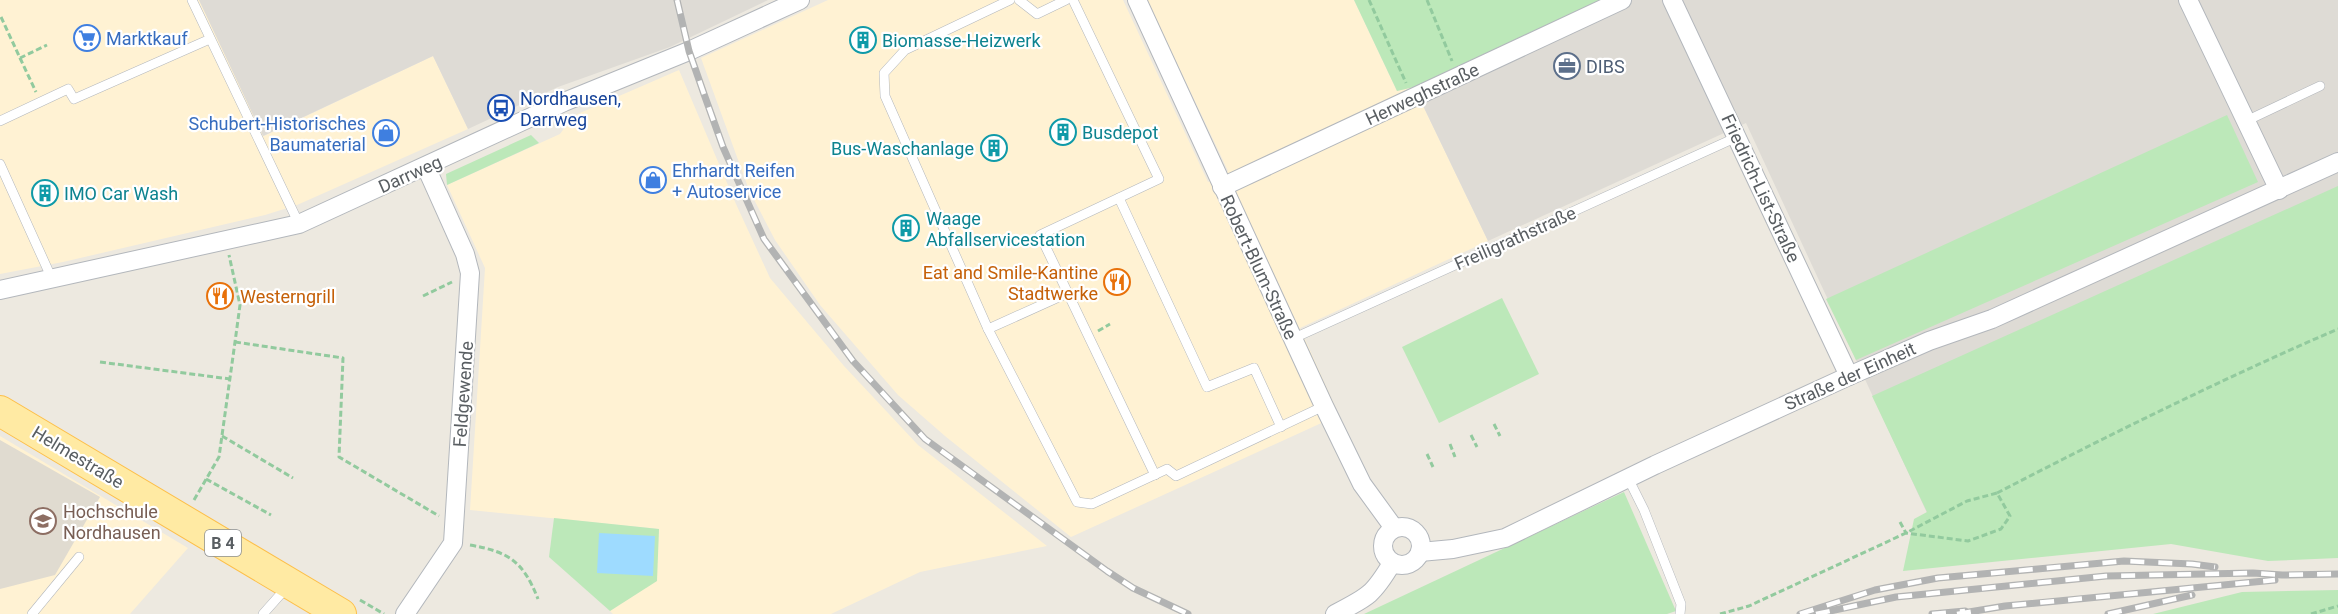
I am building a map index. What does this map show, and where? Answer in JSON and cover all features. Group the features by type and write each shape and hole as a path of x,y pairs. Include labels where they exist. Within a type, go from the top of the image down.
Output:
{"main road":[{"name":"Helmestraße","path":"0,411 341,614"}],"street":[{"name":"Darrweg","path":"0,290 298,224 564,102 689,51 800,0"},
{"name":"Robert-Blum-Straße","path":"1137,0 1324,406 1362,484 1394,528"},
{"name":"Herweghstraße","path":"1222,187 1622,0"},
{"name":"Friedrich-List-Straße","path":"1672,0 1849,376"},
{"path":"2188,0 2279,190"},
{"name":"Straße der Einheit","path":"1392,563 1404,565 1412,562 1420,552 1453,549 1505,538 1628,478 1849,376 1929,341 1992,319 2338,162"},
{"name":"Feldgewende","path":"405,614 453,543 470,273 465,254 426,167"},
{"path":"1335,614 1376,590 1392,563 1385,556 1382,547 1388,531 1394,528 1410,528 1417,533 1420,539 1420,552"}],"lane":[{"path":"192,0 298,224"},
{"path":"1010,0 905,50 884,73 885,96 988,329 1077,502 1092,504 1167,469 1176,476 1324,406"},
{"path":"1019,0 1037,14 1066,0"},
{"path":"1073,0 1159,179 1040,235 1155,475"},
{"path":"0,121 68,89 74,99 210,39"},
{"path":"2246,121 2320,86"},
{"name":"Freiligrathstraße","path":"1292,339 1737,137"},
{"path":"0,164 52,280"},
{"path":"1119,198 1207,387 1254,368 1281,427"},
{"path":"988,329 1068,293"},
{"path":"1628,478 1644,510 1681,604 1680,614"},
{"path":"32,614 79,557"},
{"path":"263,614 291,583"}],"path":[{"path":"1369,0 1412,98"},
{"path":"1427,0 1459,77"},
{"path":"1,17 41,102"},
{"path":"20,58 47,45"},
{"path":"183,519 219,457 240,305 225,241"},
{"path":"423,296 470,273"},
{"path":"1095,332 1110,324"},
{"path":"1720,614 1749,606 1967,501 1997,493 2132,423 2256,364 2338,329"},
{"path":"235,342 343,358 339,457 443,519 455,520"},
{"path":"100,362 230,379"},
{"path":"1494,424 1500,436"},
{"path":"1471,435 1477,447"},
{"path":"222,436 293,478"},
{"path":"1450,444 1455,457"},
{"path":"1427,454 1433,467"},
{"path":"206,479 271,515"},
{"path":"1906,532 1968,541 2001,529 2010,516 1997,493"},
{"path":"1900,522 1906,532"},
{"path":"453,543 497,550 516,562 531,581 538,599"},
{"path":"2311,614 2338,606"}],"shaded area":[{"path":"0,0 199,0 264,136 433,56 468,129 297,205 265,215 63,262 0,274"},
{"path":"199,0 768,0 670,47 558,87 468,129 433,56 263,136"},
{"path":"828,0 1123,0 1208,182 1228,171 1147,0 1354,0 1397,91 1414,87 1488,241 1300,328 1339,415 1071,537 945,436 898,395 820,305 775,240 749,190 701,58"},
{"path":"1600,0 2338,0 2338,313 1927,513 1746,123 1488,241 1414,87"},
{"path":"679,70 770,278 844,366 918,445 1047,546 920,572 831,614 613,614 610,611 656,581 659,529 470,510 485,268 447,185 560,134 573,116"},
{"path":"0,436 188,548 130,614 0,614"},
{"name":"Hochschule Nordhausen","path":"0,440 100,497 55,575 0,589"}],"green space":[{"path":"1354,0 1600,0 1414,87 1397,91"},
{"path":"2227,115 2258,182 1856,360 1826,299"},
{"path":"531,135 539,143 447,185 446,174"},
{"path":"2338,186 2338,558 2268,561 2171,544 1903,571 1914,519 1927,512 1872,396"},
{"path":"1502,298 1539,374 1439,423 1402,347"},
{"path":"1624,492 1676,611 1667,614 1364,614"},
{"path":"554,518 659,529 657,581 610,611 549,557"},
{"path":"2338,590 2338,614 2153,614 2242,592"}],"water":[{"path":"599,533 655,536 653,576 597,573"}],"railway":[{"path":"677,0 689,51 723,147 764,239 853,361 925,439 1107,571 1133,588 1188,614"},
{"path":"1800,614 1875,590 1938,578 2124,561 2215,567"},
{"path":"1816,614 1896,597 2106,576 2338,574"},
{"path":"1957,614 2005,606 2275,580"},
{"path":"2108,614 2192,595"},
{"path":"1932,614 1965,611"}],"place":[{"name":"Marktkauf","path":"87,38"},
{"name":"Biomasse-Heizwerk","path":"863,40"},
{"name":"DIBS","path":"1567,66"},
{"name":"Nordhausen, Darrweg","path":"501,108"},
{"name":"Busdepot","path":"1063,132"},
{"name":"Schubert-Historisches Baumaterial","path":"386,133"},
{"name":"Bus-Waschanlage","path":"994,148"},
{"name":"Ehrhardt Reifen + Autoservice","path":"653,180"},
{"name":"IMO Car Wash","path":"45,193"},
{"name":"Waage Abfallservicestation","path":"906,228"},
{"name":"Eat and Smile-Kantine Stadtwerke","path":"1117,282"},
{"name":"Westerngrill","path":"220,296"},
{"name":"Hochschule Nordhausen","path":"43,521"}]}
